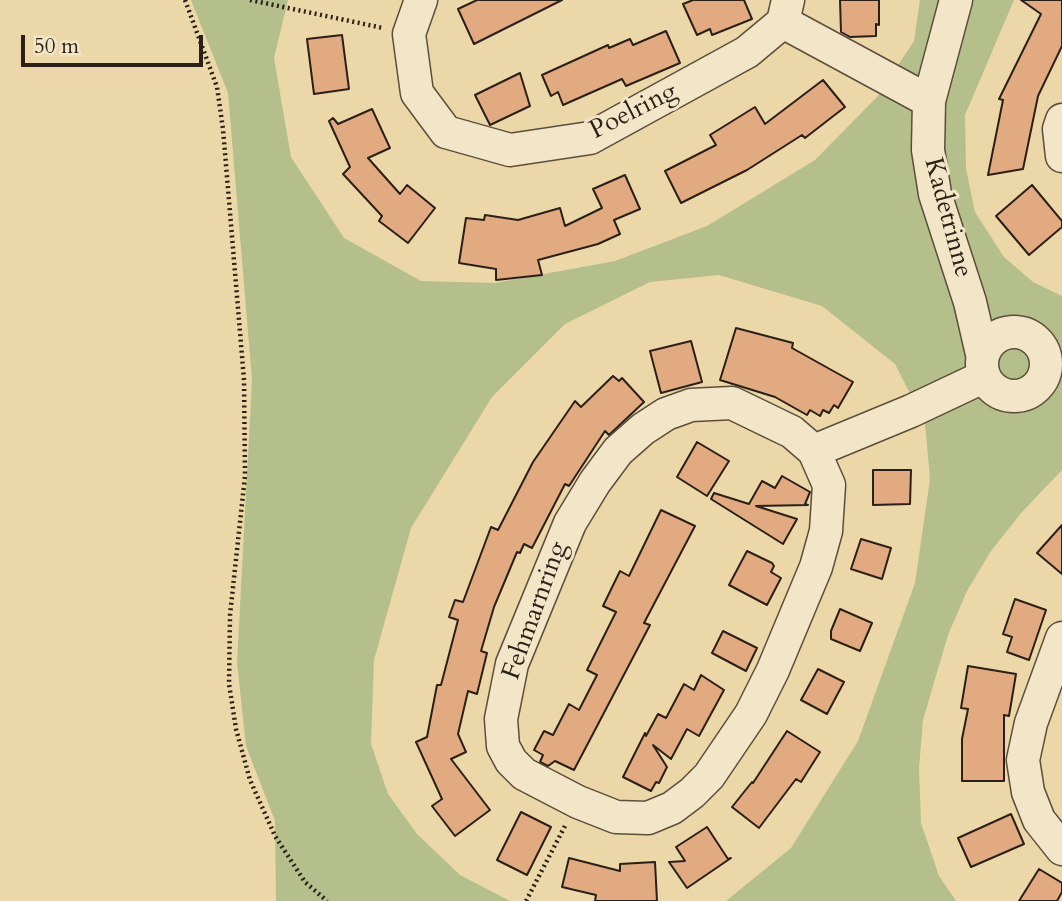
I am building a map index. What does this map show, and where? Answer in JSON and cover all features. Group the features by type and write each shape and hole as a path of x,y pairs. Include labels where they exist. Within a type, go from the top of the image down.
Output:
{"street":[{"name":"Poelring","path":"421,0 409,34 417,93 446,132 510,150 590,138 747,51 785,11 929,101"},
{"name":"Kadetrinne","path":"956,0 929,101 928,150 935,194 970,302 983,365"},
{"path":"1062,120 1059,129 1062,156"},
{"path":"814,451 911,411 983,365 991,340 1006,332 1023,332 1037,341 1054,373 1035,390 1016,398 996,393 983,365"},
{"name":"Fehmarnring","path":"732,403 792,432 814,451 829,485 826,531 816,567 773,670 751,714 709,776 672,808 648,818 616,817 578,802 524,774 511,761 503,746 501,719 512,664 570,523 618,451 643,429 666,414 691,405 732,403"},
{"path":"1062,638 1031,723 1023,761 1028,792 1039,820 1062,849"}],"path":[{"path":"185,0 217,87 223,129 244,380 245,476 230,615 229,684 236,729 250,780 275,836 305,882 327,901"},
{"path":"250,0 409,34"},
{"path":"526,901 578,802"}],"green space":[{"path":"191,0 288,0 274,58 291,157 344,238 421,281 495,283 615,261 707,226 815,160 877,97 914,41 920,0 1014,0 965,115 966,169 975,212 1004,257 1033,282 1062,296 1062,470 1022,512 991,551 967,591 948,635 923,720 919,768 921,823 939,876 956,901 726,901 791,848 858,741 915,583 930,479 925,423 895,364 822,306 719,275 650,282 565,324 492,397 411,528 374,660 371,744 388,794 417,834 460,875 510,901 276,901 275,821 246,746 237,663 252,380 228,93"}],"building":[{"path":"477,0 562,0 474,44 458,9"},
{"path":"693,0 744,0 752,19 712,35 710,29 697,35 683,4"},
{"path":"840,0 879,0 876,36 850,37 841,32"},
{"path":"1021,0 1062,0 1062,46 1038,96 1023,169 988,175 1003,100 999,99 1041,14"},
{"path":"666,31 680,63 626,86 622,79 563,105 558,92 551,96 542,75 608,45 609,48 630,39 633,45"},
{"path":"342,35 349,89 314,94 307,39"},
{"path":"520,73 530,106 490,125 475,95"},
{"path":"823,80 845,107 805,138 802,135 747,170 681,203 665,171 716,145 710,135 755,107 765,124"},
{"path":"372,109 390,148 368,158 400,194 407,185 435,208 408,243 379,221 382,216 343,174 350,167 329,121 333,118 338,124"},
{"path":"625,175 640,209 614,220 620,234 598,244 538,260 542,275 496,280 496,269 459,263 466,218 484,220 485,215 518,220 560,208 565,226 602,208 593,189"},
{"path":"1032,185 1062,221 1062,227 1029,255 996,216"},
{"path":"736,328 793,343 792,348 853,382 838,408 834,405 829,413 823,410 820,416 810,410 807,415 775,397 720,380"},
{"path":"691,341 702,382 661,393 650,351"},
{"path":"613,376 619,381 622,378 644,402 609,435 605,431 569,486 565,484 532,548 524,544 520,553 517,552 494,607 481,651 487,653 477,694 468,691 458,734 466,752 451,759 490,810 455,836 432,806 442,799 416,742 427,737 437,685 441,685 458,620 449,617 455,600 463,602 491,527 498,530 533,462 575,401 581,407"},
{"path":"697,442 729,461 707,496 677,477"},
{"path":"873,470 911,470 910,504 873,505"},
{"path":"782,476 810,492 805,504 808,505 756,506 797,519 783,544 711,499 714,493 749,504 762,481 775,488"},
{"path":"661,510 695,526 644,623 650,625 574,770 555,761 548,766 540,762 543,755 534,750 544,731 553,735 569,704 579,710 597,675 587,670 616,612 603,606 620,571 629,576"},
{"path":"1062,525 1062,574 1037,553"},
{"path":"861,539 891,548 882,579 851,569"},
{"path":"747,551 772,563 774,566 771,572 781,578 767,605 729,585"},
{"path":"1015,599 1046,610 1029,660 1007,652 1012,637 1003,634"},
{"path":"840,609 872,623 860,651 831,639 831,631"},
{"path":"723,631 757,648 746,671 712,653"},
{"path":"968,666 1016,674 1009,716 1004,715 1004,781 962,781 962,739 968,709 961,708"},
{"path":"818,669 844,682 827,714 801,700"},
{"path":"701,675 724,690 699,736 687,729 671,759 653,745 667,767 659,783 656,782 651,791 623,777 645,733 646,736 658,714 666,718 684,684 694,690"},
{"path":"787,731 820,752 801,782 796,779 759,828 732,807 753,783"},
{"path":"521,812 551,827 527,875 497,860"},
{"path":"1011,814 1024,844 971,867 958,838"},
{"path":"707,827 728,859 731,858 687,888 669,862 685,861 676,847"},
{"path":"569,858 620,871 620,864 655,862 657,901 595,901 596,895 562,887"},
{"path":"1039,869 1062,883 1062,892 1057,901 1019,901"}]}
